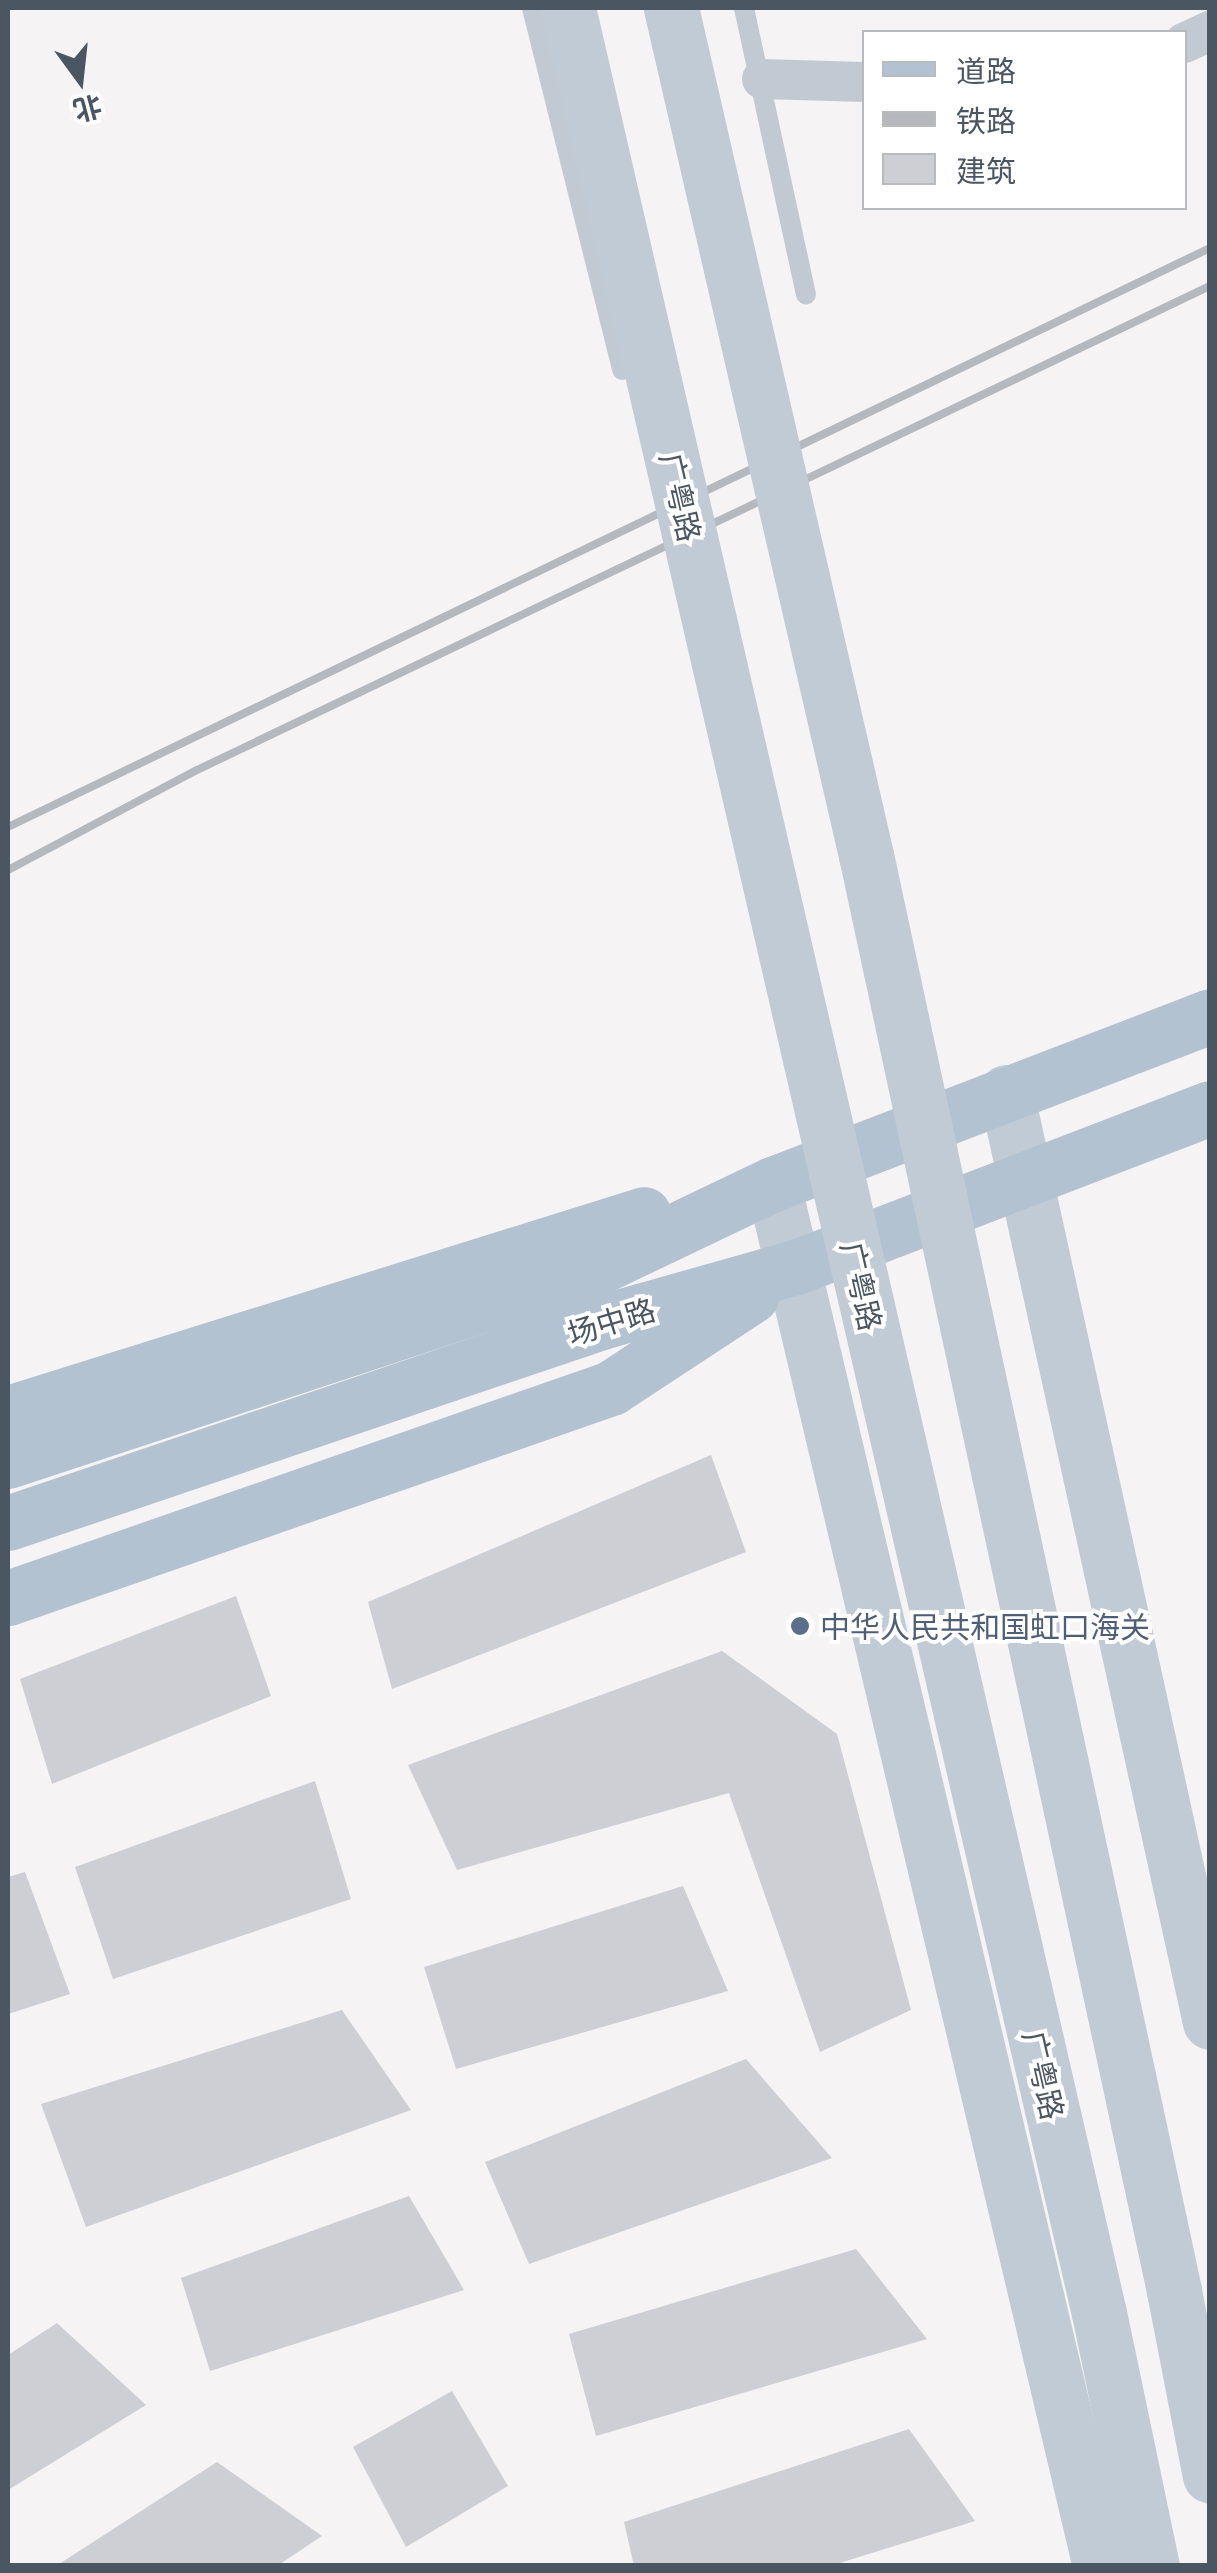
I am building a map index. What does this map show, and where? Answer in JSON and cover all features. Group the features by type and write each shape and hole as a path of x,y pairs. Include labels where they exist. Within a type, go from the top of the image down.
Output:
{"main road":[{"name":"广粤路","path":"568,8 1099,2313 1152,2566"},
{"path":"671,8 866,854 1174,2291 1210,2476"},
{"name":"场中路","path":"8,1461 605,1264 773,1184 1210,1016"},
{"path":"1006,1092 1210,2022"},
{"name":"场中路","path":"8,1523 601,1322 796,1267 1210,1108"},
{"name":"广粤路","path":"773,1184 796,1267 1100,2566"},
{"name":"场中路","path":"8,1412 625,1218 773,1184"},
{"path":"8,1598 611,1388 796,1267"}],"street":[{"path":"762,79 862,82"}],"lane":[{"path":"532,8 622,370"},
{"path":"744,8 806,294"}],"building":[{"path":"711,1455 746,1552 392,1689 368,1602"},
{"path":"236,1596 271,1696 52,1784 20,1679"},
{"path":"722,1651 837,1734 911,2010 820,2052 729,1793 457,1870 408,1765"},
{"path":"315,1781 351,1899 113,1979 75,1867"},
{"path":"25,1872 70,1994 8,2014 8,1877"},
{"path":"683,1886 728,1991 456,2069 424,1967"},
{"path":"342,2010 411,2110 86,2227 41,2104"},
{"path":"746,2059 832,2158 529,2264 485,2162"},
{"path":"409,2196 464,2290 210,2371 181,2278"},
{"path":"856,2249 927,2339 596,2436 569,2334"},
{"path":"57,2323 146,2405 8,2490 8,2355"},
{"path":"452,2391 508,2486 406,2547 353,2447"},
{"path":"909,2429 975,2521 830,2566 634,2566 624,2522"},
{"path":"217,2462 322,2536 277,2566 56,2566"}],"railway":[{"path":"8,827 1210,248"},
{"path":"8,870 195,771 1210,286"}],"place":[{"name":"中华人民共和国虹口海关","path":"800,1626"}]}
